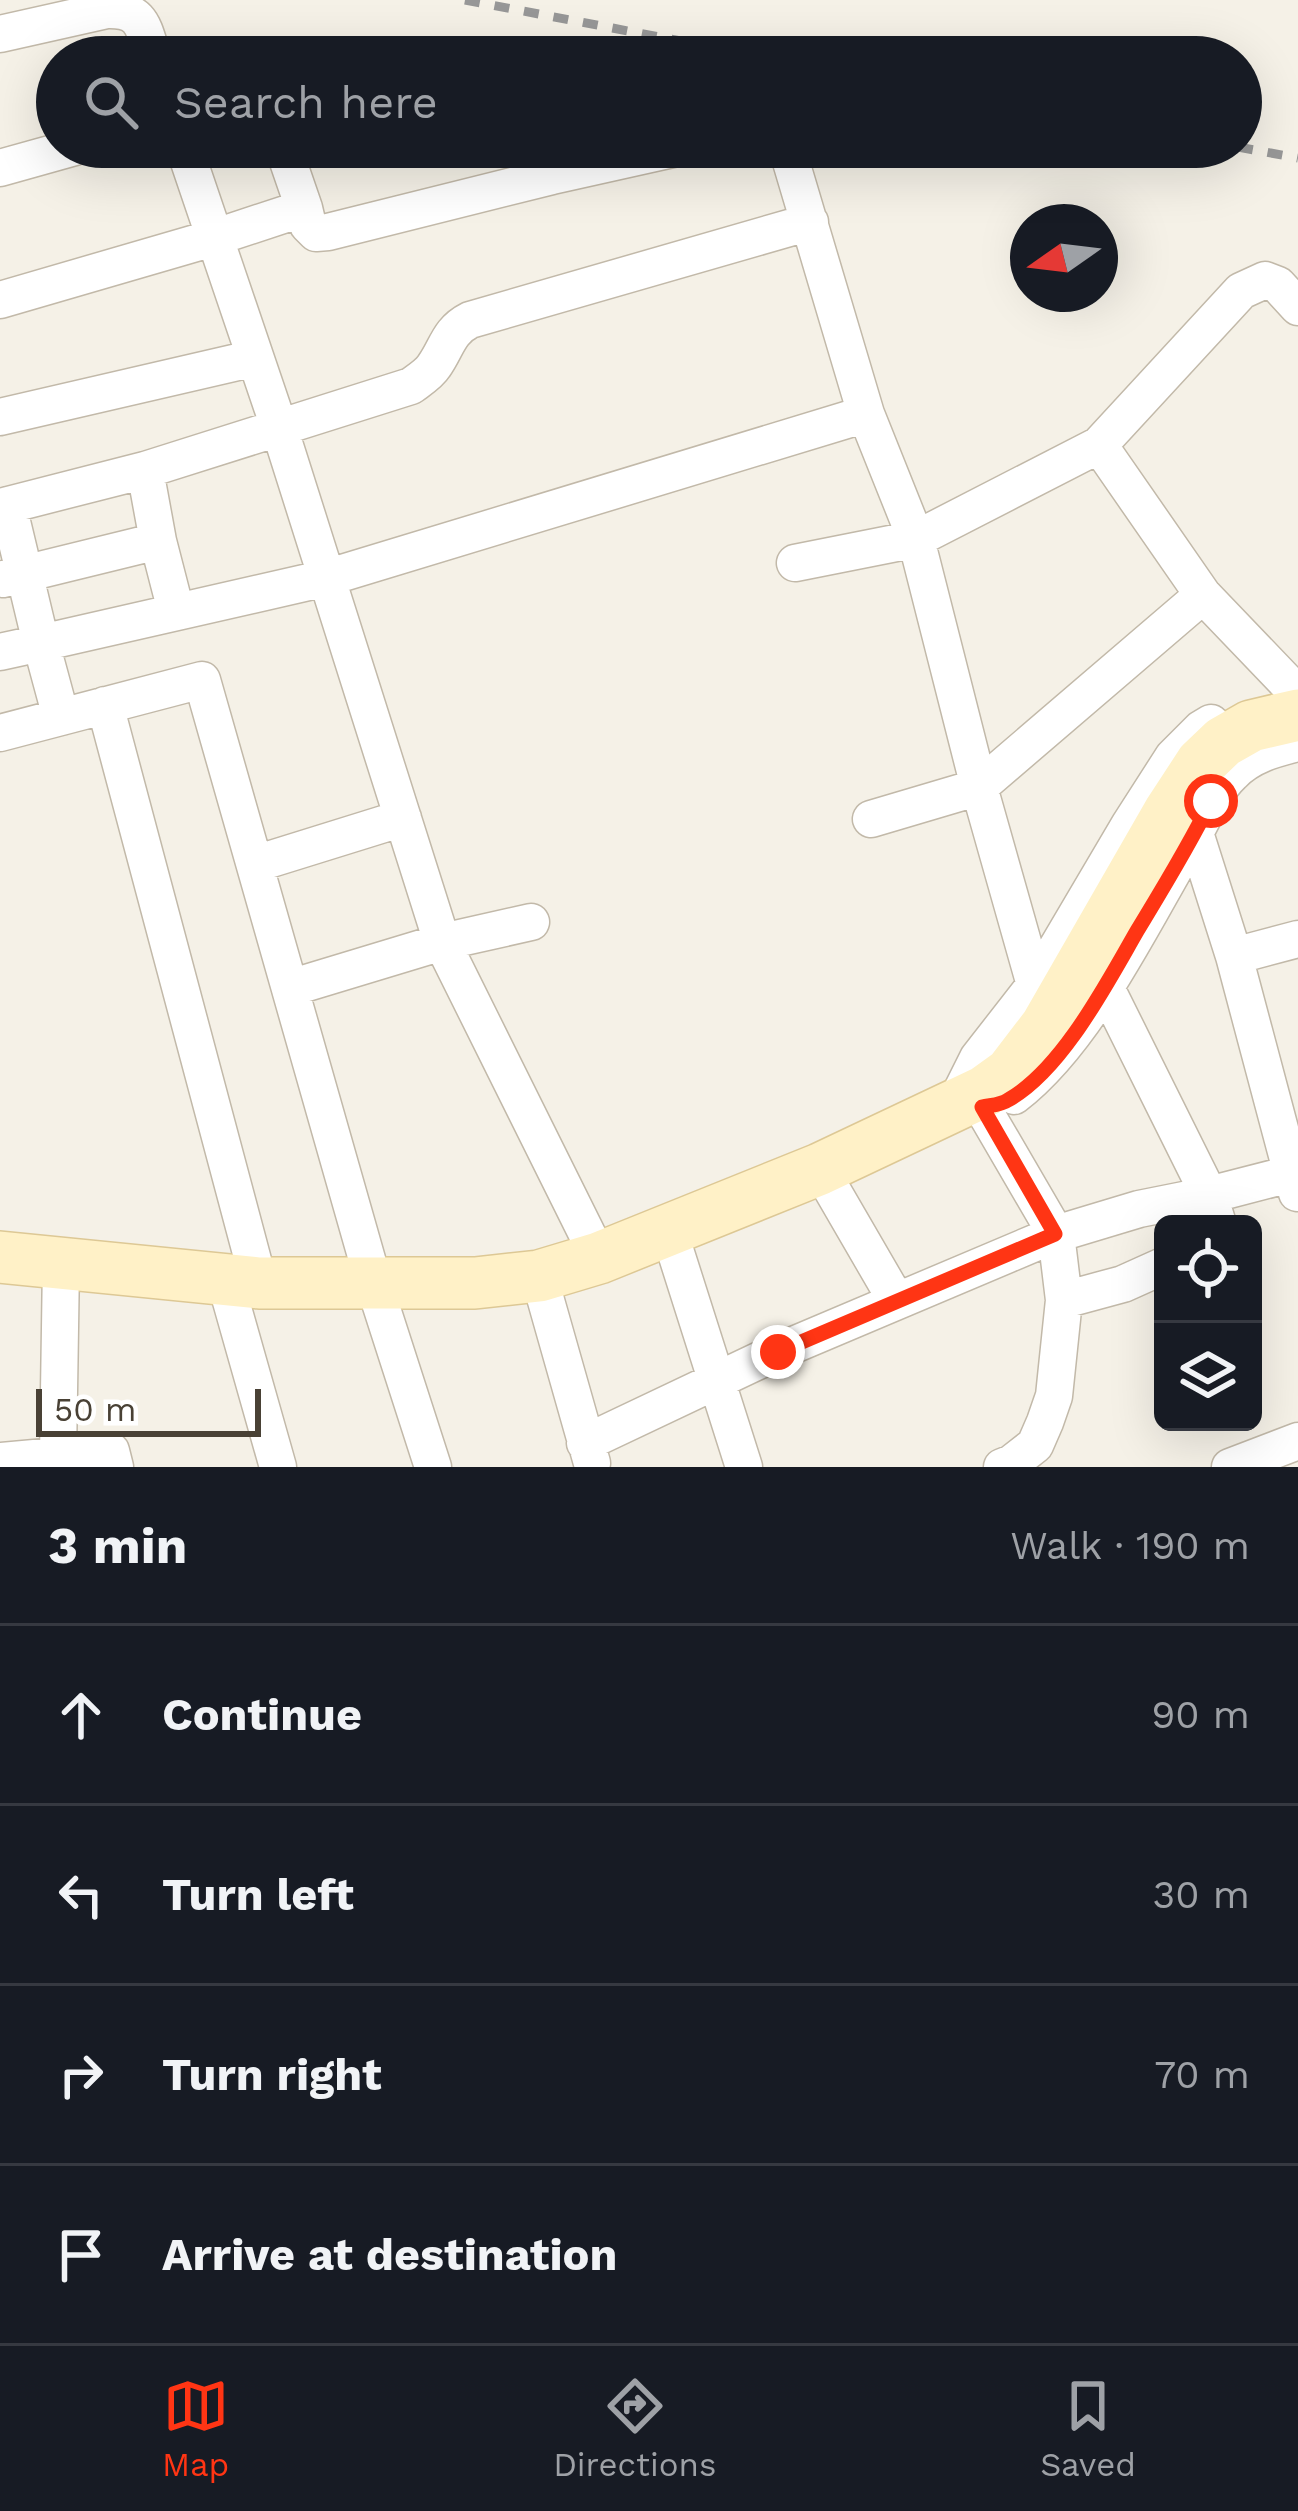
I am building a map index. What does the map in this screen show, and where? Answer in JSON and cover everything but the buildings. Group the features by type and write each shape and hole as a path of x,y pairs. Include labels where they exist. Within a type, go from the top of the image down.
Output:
{"street":[{"path":"0,34 125,9 137,16 145,36"},
{"path":"0,168 36,158"},
{"path":"191,168 279,428 442,942 599,1258"},
{"path":"290,168 308,225 316,232 588,168"},
{"path":"793,168 866,414 916,539 1034,985"},
{"path":"0,300 304,208"},
{"path":"61,717 41,643 12,577 4,506 145,470 411,386 434,366 457,327 470,320 810,222"},
{"path":"795,562 916,539 1099,445 1241,291 1265,280 1278,285 1298,307"},
{"path":"0,417 255,358"},
{"path":"0,652 326,578 866,414"},
{"path":"1099,445 1203,595 1297,699"},
{"path":"145,470 176,611"},
{"path":"12,577 158,541"},
{"path":"871,819 979,787 1203,595"},
{"path":"0,733 202,680 374,1284 433,1467"},
{"path":"1002,1467 1035,1445 1046,1422 1054,1396 1064,1300 1055,1234 968,1106 978,1058 1034,985 1173,757 1201,729 1238,706 1297,699"},
{"path":"968,1106 1010,1073 1046,1026 1201,763 1223,742 1297,699"},
{"path":"105,705 242,1282 278,1467"},
{"path":"0,1257 242,1282 475,1283 538,1276 669,1231 968,1106 1005,1103 1033,1082 1062,1050 1231,774 1256,755 1298,742"},
{"path":"255,864 403,818"},
{"path":"538,1276 589,1455 716,1382 1055,1234 1139,1209 1214,1210 1296,1181 1195,833"},
{"path":"290,988 442,942 531,922"},
{"path":"1234,956 1298,939"},
{"path":"1105,986 1214,1210"},
{"path":"820,1168 896,1300"},
{"path":"669,1231 744,1467"},
{"path":"58,1456 61,1264"},
{"path":"1064,1300 1154,1270"},
{"path":"1230,1467 1298,1441"},
{"path":"0,1461 111,1451 116,1467"}],"railway":[{"path":"465,0 654,36"},
{"path":"1262,151 1298,158"}],"route":[{"path":"778,1352 1055,1234 982,1107 1005,1103 1033,1082 1062,1050 1105,986 1211,801"}]}
